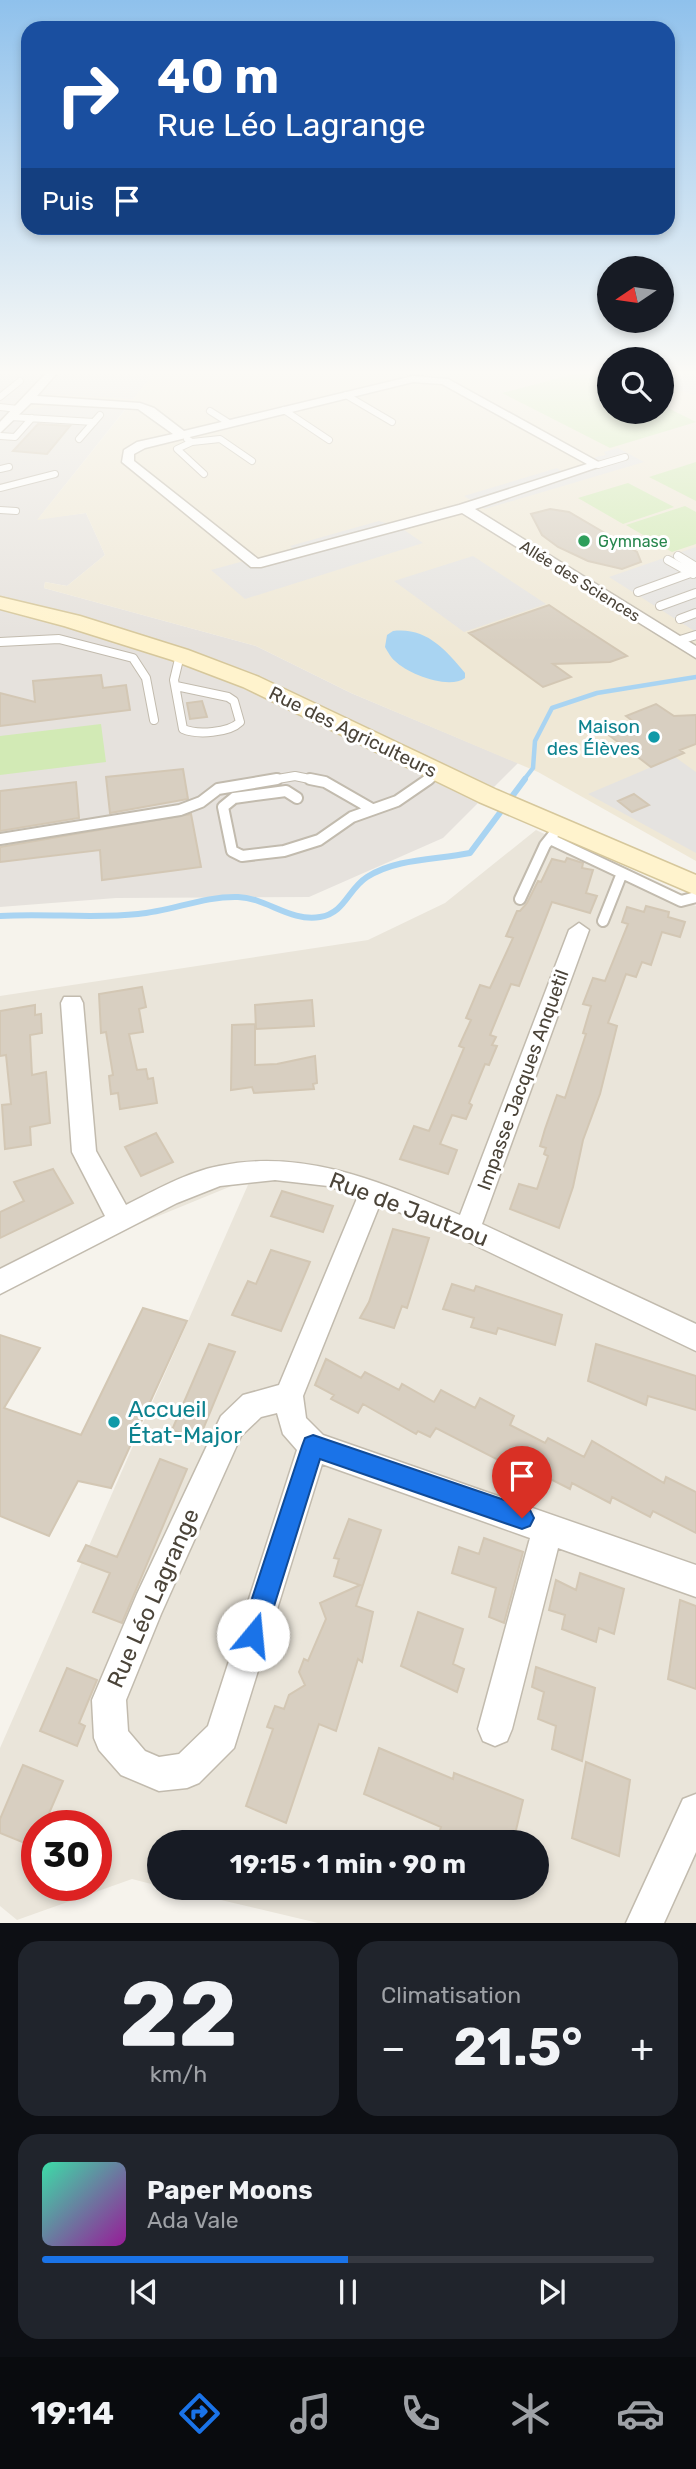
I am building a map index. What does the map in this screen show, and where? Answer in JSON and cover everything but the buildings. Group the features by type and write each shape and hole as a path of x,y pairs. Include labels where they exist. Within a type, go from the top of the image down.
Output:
{"street":[{"path":"129,463 256,564 464,508 598,465"},
{"path":"594,463 598,465"},
{"name":"Allée des Sciences","path":"464,508 696,653"},
{"name":"Rue des Agriculteurs","path":"0,603 72,621 180,655 251,682 520,810 554,833 696,886"},
{"name":"Impasse Jacques Anquetil","path":"467,1229 579,930"},
{"path":"72,1003 84,1152 121,1221"},
{"name":"Rue de Jautzou","path":"0,1282 218,1176 275,1170 328,1176 373,1190 467,1229 696,1338"},
{"path":"373,1190 289,1396 293,1424 313,1446 696,1581"},
{"name":"Rue Léo Lagrange","path":"289,1396 253,1405 231,1426 143,1617 109,1700 111,1738 133,1763 159,1774 187,1771 222,1736 313,1446"},
{"path":"495,1729 548,1527"},
{"path":"645,1923 696,1812"}],"lane":[{"path":"192,463 204,474"},
{"path":"598,465 606,463"},
{"path":"0,469 9,467"},
{"path":"0,488 55,474"},
{"path":"0,510 16,511"},
{"path":"678,556 695,572"},
{"path":"668,560 695,572"},
{"path":"638,592 695,572"},
{"path":"660,606 696,593"},
{"path":"680,619 696,613"},
{"path":"677,641 696,635"},
{"path":"0,642 59,639 133,658 141,664 146,675 154,720"},
{"path":"176,686 228,697 234,701 240,723 235,727 193,733 183,729 174,680 180,655"},
{"path":"297,798 286,791 234,797 223,807 232,851 242,856 284,851 319,840 352,817 397,801 438,773"},
{"path":"0,839 180,810 201,802 218,789 286,777 324,782 372,809"},
{"path":"520,899 554,833 622,873 681,901 696,897"},
{"path":"603,921 622,873"}],"shaded area":[{"path":"0,463 83,463 38,519 86,513 105,555 67,586 45,582 44,588 256,646 351,693 518,763 443,838 309,897 116,898 0,907"},
{"path":"83,463 696,463 696,861 538,772 351,693 256,646 44,588 45,582 67,586 105,555 86,513 37,520"},
{"path":"588,463 641,463 485,509 464,496 557,468 563,472"},
{"path":"379,521 400,527 423,543 245,599 211,570 255,558 265,559 294,550 290,546"},
{"path":"696,547 696,632 609,577"},
{"path":"473,556 546,604 464,632 394,581"},
{"path":"675,757 696,772 696,853 588,794"},
{"path":"536,830 696,906 696,1923 318,1923 221,1900 549,1900 549,1830 147,1830 147,1883 132,1879 112,1886 112,1810 21,1810 21,1901 70,1901 17,1920 0,1906 0,1748 251,1178 0,1281 0,996 368,940 445,903"}],"green space":[{"path":"696,463 696,501 649,477"},
{"path":"628,483 674,507 623,524 578,498"},
{"path":"685,506 696,512 696,544 672,552 626,525"},
{"path":"101,724 106,762 0,775 0,736"}],"water":[{"path":"393,631 415,632 425,636 458,664 465,673 465,678 458,681 439,681 401,666 385,647 387,635"}],"waterway":[{"path":"523,781 533,768 535,741 552,708 597,693 696,677"},
{"path":"0,916 121,915 151,912 225,897 249,898 309,918 328,915 341,906 361,882 379,871 404,863 470,853 525,779"}],"place":[{"name":"Gymnase","path":"584,541"},
{"name":"Maison des Élèves","path":"654,737"},
{"name":"Accueil État-Major","path":"114,1422"}],"route":[{"path":"253,1635 313,1446 522,1518"}]}
